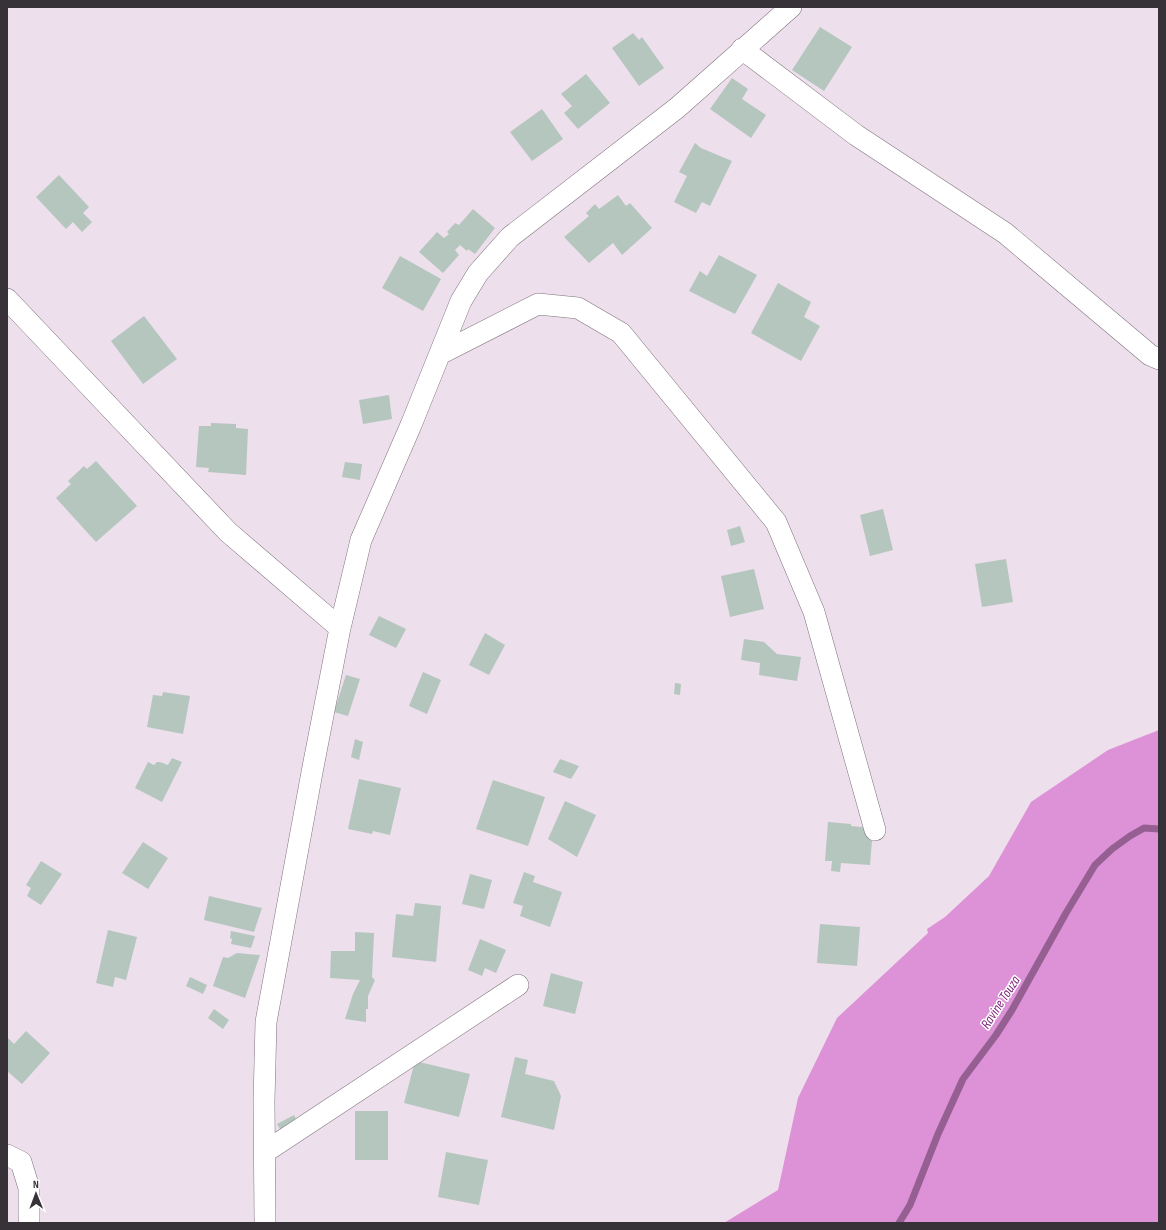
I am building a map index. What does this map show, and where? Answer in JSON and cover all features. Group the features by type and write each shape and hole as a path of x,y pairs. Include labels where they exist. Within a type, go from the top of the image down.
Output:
{"street":[{"path":"265,1223 264,1101 266,1022 340,628 361,540 411,425 461,301 478,273 510,237 677,108 791,7"},
{"path":"742,49 856,135 1005,233 1150,355 1159,359"},
{"path":"7,300 228,532 340,628"},
{"path":"440,354 538,304 578,308 621,333 776,522 814,612 875,830"},
{"path":"265,1152 518,985"},
{"path":"7,1155 21,1162 29,1188 29,1223"}],"shaded area":[{"path":"1159,730 1159,1223 724,1223 778,1190 798,1098 837,1018 928,933 927,929 945,917 989,876 1031,802 1108,750"}],"building":[{"path":"820,27 852,47 824,91 792,70"},
{"path":"633,33 639,40 642,37 664,68 639,86 612,48"},
{"path":"586,74 610,103 578,129 564,113 572,106 561,94"},
{"path":"732,78 748,89 742,99 766,115 751,138 710,109"},
{"path":"542,109 563,139 532,161 510,132"},
{"path":"695,143 701,148 732,161 710,206 702,202 696,213 674,202 687,176 679,172"},
{"path":"59,175 89,207 83,213 92,222 82,232 73,222 66,229 36,197"},
{"path":"618,195 626,206 630,203 652,228 622,255 613,243 589,263 564,237 589,216 586,213 595,204 599,209"},
{"path":"473,209 495,228 475,254 468,249 467,251 460,245 455,250 459,255 443,273 419,252 437,232 444,238 449,234 447,232 455,223 459,225"},
{"path":"719,255 757,275 735,314 689,291 700,271 707,276"},
{"path":"400,256 441,279 423,311 382,288"},
{"path":"778,283 811,302 804,317 820,326 801,361 751,333"},
{"path":"144,316 177,359 143,384 111,341"},
{"path":"389,395 392,419 363,424 359,400"},
{"path":"211,423 236,424 236,428 248,429 246,475 208,472 209,468 196,467 199,426 211,426"},
{"path":"96,461 137,506 96,542 56,498 71,484 68,481 84,466 87,469"},
{"path":"345,462 362,464 360,480 342,477"},
{"path":"883,509 893,550 870,556 860,515"},
{"path":"740,526 745,542 731,546 727,530"},
{"path":"1006,559 1013,602 982,607 975,564"},
{"path":"754,569 764,609 730,617 721,576"},
{"path":"379,616 406,629 396,648 369,635"},
{"path":"485,633 505,645 489,675 469,665"},
{"path":"744,639 764,642 777,654 801,657 797,681 759,675 760,663 741,660"},
{"path":"423,672 441,680 427,714 409,706"},
{"path":"346,675 360,679 348,716 334,712"},
{"path":"675,683 681,684 680,695 674,694"},
{"path":"163,692 190,696 183,734 147,727 153,695 162,696"},
{"path":"355,739 363,742 359,760 351,757"},
{"path":"172,758 182,762 162,802 135,788 148,762 154,765 157,762 160,762 168,765"},
{"path":"560,759 579,766 571,779 553,772"},
{"path":"359,779 401,788 390,835 373,831 372,834 348,829"},
{"path":"493,780 545,797 528,846 476,829"},
{"path":"565,801 596,815 577,857 548,839"},
{"path":"828,822 873,828 870,865 841,863 840,872 831,871 832,861 825,861"},
{"path":"143,842 168,858 148,889 122,873"},
{"path":"41,861 62,874 41,905 27,896 31,888 26,885"},
{"path":"524,872 535,876 533,882 562,892 550,927 520,916 523,906 513,903"},
{"path":"470,874 492,880 484,909 462,904"},
{"path":"209,896 262,908 254,932 204,920"},
{"path":"415,903 441,906 436,962 392,957 396,914 413,916"},
{"path":"820,924 860,927 857,966 817,963"},
{"path":"108,930 137,937 126,980 115,977 113,987 96,983"},
{"path":"231,931 255,936 251,948 231,944"},
{"path":"355,932 374,933 372,977 375,980 368,996 366,1022 345,1019 353,994 360,980 330,978 331,951 355,951"},
{"path":"480,939 506,950 496,973 485,968 482,976 468,970"},
{"path":"237,953 260,955 245,998 213,986 223,957 228,958"},
{"path":"551,973 583,982 575,1014 543,1006"},
{"path":"190,977 207,985 203,994 186,986"},
{"path":"214,1009 229,1020 223,1029 208,1018"},
{"path":"26,1031 50,1053 22,1084 7,1071 7,1037 14,1044"},
{"path":"515,1057 528,1060 525,1074 554,1081 561,1096 554,1130 501,1117"},
{"path":"415,1061 470,1074 459,1117 404,1103"},
{"path":"355,1111 388,1111 388,1160 355,1160"},
{"path":"294,1115 299,1125 283,1134 277,1124"},
{"path":"446,1152 488,1160 479,1205 438,1197"}],"waterway":[{"name":"Ravine Touza","path":"899,1223 910,1205 938,1134 963,1079 996,1035 1012,1010 1066,913 1095,865 1112,849 1144,828 1159,829"}]}
